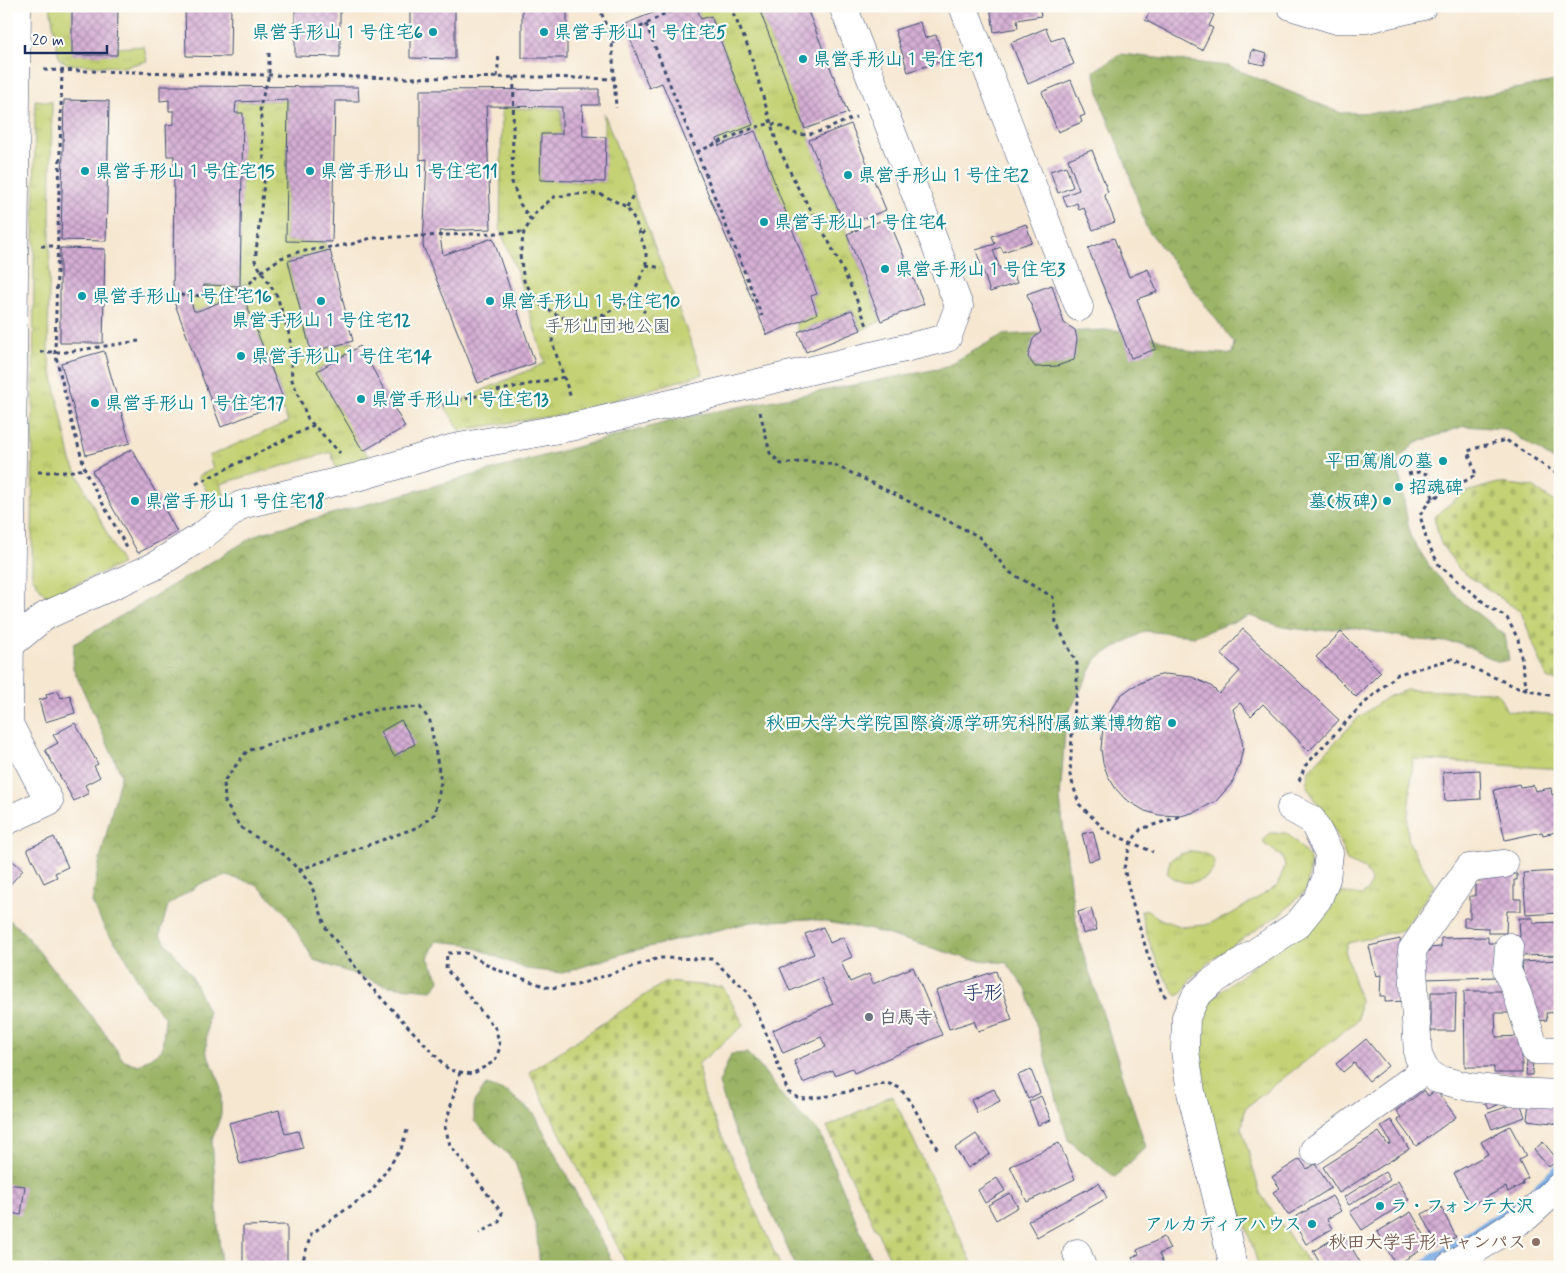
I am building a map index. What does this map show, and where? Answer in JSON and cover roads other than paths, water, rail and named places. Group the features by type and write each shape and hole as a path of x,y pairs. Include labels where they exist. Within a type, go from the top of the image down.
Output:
{"street":[{"path":"6,821 49,801 9,724 17,6"},
{"path":"9,652 45,616 153,567 202,536 241,505 362,476 454,448 581,425 947,338 959,306 843,6"},
{"path":"963,6 1078,308"},
{"path":"1291,6 1334,19 1366,19 1423,6"},
{"path":"1234,1267 1192,1092 1186,1051 1186,1017 1196,996 1210,983 1298,924 1318,900 1326,879 1329,853 1312,820 1291,808"},
{"path":"1504,864 1469,868 1412,950 1418,1055 1425,1070 1438,1079 1469,1087 1513,1092 1560,1094"},
{"path":"1509,948 1507,970 1517,993 1535,1050 1560,1051"},
{"path":"1314,1150 1425,1070"},
{"path":"1449,1267 1527,1216 1560,1186"}],"waterway":[{"path":"1420,1267 1519,1204 1560,1167"}],"place":[{"name":"県営手形山１号住宅6","path":"433,32"},
{"name":"県営手形山１号住宅5","path":"544,32"},
{"name":"県営手形山１号住宅1","path":"803,59"},
{"name":"県営手形山１号住宅15","path":"85,171"},
{"name":"県営手形山１号住宅11","path":"310,171"},
{"name":"県営手形山１号住宅2","path":"848,175"},
{"name":"県営手形山１号住宅4","path":"764,222"},
{"name":"県営手形山１号住宅3","path":"885,269"},
{"name":"県営手形山１号住宅16","path":"82,296"},
{"name":"県営手形山１号住宅12","path":"321,301"},
{"name":"県営手形山１号住宅10","path":"490,301"},
{"name":"県営手形山１号住宅14","path":"241,356"},
{"name":"県営手形山１号住宅13","path":"361,399"},
{"name":"県営手形山１号住宅17","path":"95,403"},
{"name":"平田篤胤の墓","path":"1443,461"},
{"name":"招魂碑","path":"1399,487"},
{"name":"県営手形山１号住宅18","path":"135,501"},
{"name":"墓(板碑)","path":"1387,501"},
{"name":"秋田大学大学院国際資源学研究科附属鉱業博物館","path":"1172,723"},
{"name":"白馬寺","path":"869,1017"},
{"name":"ラ・フォンテ大沢","path":"1380,1206"},
{"name":"アルカディアハウス","path":"1312,1224"},
{"name":"秋田大学手形キャンパス","path":"1536,1242"}],"district":[{"name":"手形","path":"983,992"}],"park label":[{"name":"手形山団地公園","path":"608,326"}]}
